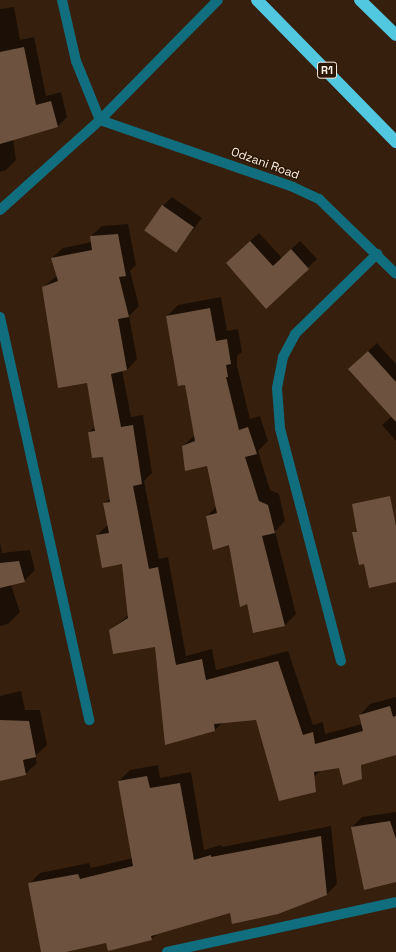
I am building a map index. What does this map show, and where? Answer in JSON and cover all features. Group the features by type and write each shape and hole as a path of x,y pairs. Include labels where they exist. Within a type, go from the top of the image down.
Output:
{"highway":[{"name":"R1","path":"257,0 396,142"},
{"path":"360,0 396,35"}],"street":[{"path":"62,0 76,61 100,120"},
{"path":"0,210 100,120 218,0"},
{"name":"Odzani Road","path":"100,120 293,187 319,199 396,274"},
{"path":"341,661 280,428 277,388 283,357 295,334 377,254"},
{"path":"0,317 89,720"},
{"path":"167,952 190,949 396,902"}],"building":[{"path":"24,47 36,105 51,101 58,127 0,144 0,52"},
{"path":"162,205 194,227 176,253 144,230"},
{"path":"118,234 126,276 119,277 129,317 118,319 127,370 111,374 121,427 133,425 142,484 133,486 149,569 158,567 176,665 202,659 206,680 278,661 303,735 313,732 315,744 363,731 359,715 390,706 393,717 396,716 396,755 361,765 362,779 343,785 339,768 314,772 316,792 279,801 256,720 214,724 215,731 165,745 155,647 113,654 109,630 128,618 122,564 102,568 96,535 109,533 103,503 110,502 103,457 92,458 88,432 95,431 87,383 58,388 42,287 58,281 51,258 92,250 90,236"},
{"path":"250,241 273,266 291,249 309,269 266,309 226,263"},
{"path":"210,308 216,341 227,339 231,364 226,365 228,377 226,377 239,430 248,427 257,454 245,457 259,501 268,505 275,533 262,536 285,626 253,633 247,604 240,607 229,545 213,550 206,516 217,513 207,466 185,471 182,446 195,441 185,385 178,386 166,316"},
{"path":"368,351 396,382 396,422 348,369"},
{"path":"390,496 396,526 396,582 369,588 364,564 359,565 352,532 357,532 352,504"},
{"path":"19,561 25,582 0,588 0,563"},
{"path":"0,720 29,721 36,757 23,760 26,775 0,781"},
{"path":"147,776 150,788 180,783 194,860 211,855 211,857 321,836 327,895 278,914 232,924 230,913 151,936 152,940 108,951 106,943 66,952 41,952 28,883 78,874 80,879 133,866 118,781"},
{"path":"390,821 396,839 396,882 364,890 351,827"}]}
